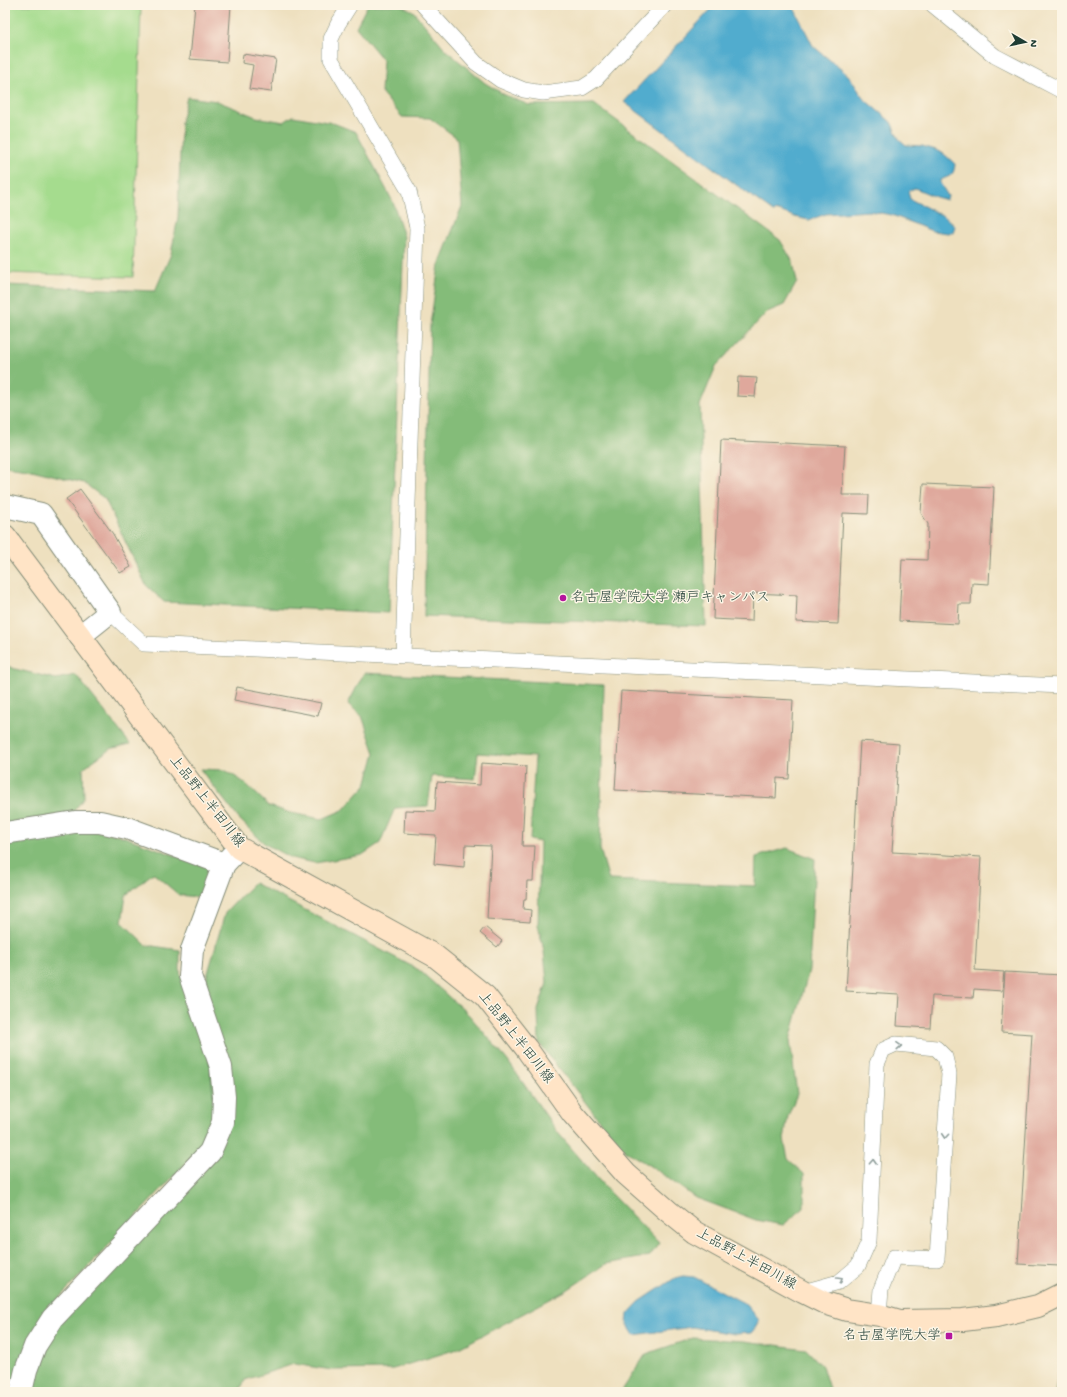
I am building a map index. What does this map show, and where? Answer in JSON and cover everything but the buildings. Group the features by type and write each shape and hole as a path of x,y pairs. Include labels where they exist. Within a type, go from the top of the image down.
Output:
{"street":[{"path":"5,506 41,514 110,612 80,636"},
{"name":"上品野上半田川線","path":"5,536 239,848 435,956 486,996 574,1114 626,1174 694,1232 803,1292 826,1303 847,1310 879,1315 900,1321 962,1320 996,1316 1038,1306 1062,1294"},
{"path":"5,833 75,822 100,822 127,828 224,864"},
{"path":"21,1392 26,1370 35,1346 53,1318 210,1152 223,1122 224,1096 221,1067 190,976 192,950 224,864 239,848"}],"lane":[{"path":"350,5 338,24 331,39 331,59 409,191 417,228 403,656"},
{"path":"423,5 476,63 500,80 524,90 543,93 582,88 596,79 665,5"},
{"path":"933,5 995,56 1062,91"},
{"path":"110,612 144,644 1062,686"},
{"path":"803,1292 839,1282 858,1266 869,1241 877,1064 883,1050 896,1044 936,1048 945,1057 949,1074 937,1259 894,1257 881,1289 879,1315"}],"green space":[{"path":"5,5 141,5 133,277 5,273"},
{"path":"400,5 413,11 447,51 485,83 505,95 529,105 594,104 780,240 793,262 797,282 784,305 767,312 716,366 700,405 706,626 424,616 430,325 439,265 462,206 457,138 430,118 402,117 381,92 383,60 356,27 367,6"},
{"path":"187,97 217,101 256,117 284,122 293,116 333,123 356,132 393,202 404,237 389,613 164,602 146,585 105,499 84,483 28,469 5,466 5,285 155,291 171,254 178,217 181,122"},
{"path":"5,665 15,669 56,679 76,675 130,744 110,749 83,768 84,798 72,813 5,824"},
{"path":"364,673 604,685 600,849 609,880 755,886 756,857 787,848 815,859 809,970 790,1040 797,1094 788,1116 784,1139 788,1159 804,1174 804,1208 783,1225 756,1220 694,1197 658,1171 621,1148 539,1043 538,1010 547,983 544,951 538,925 540,842 530,840 535,757 478,753 475,779 432,776 428,806 395,808 380,843 362,855 315,863 291,858 265,844 239,819 200,769 225,770 245,783 269,806 291,813 322,819 343,810 366,785 375,753 362,716 348,704"},
{"path":"91,830 119,835 207,867 208,875 206,884 196,897 179,895 153,873 126,895 122,922 146,945 180,950 180,972 209,1059 215,1110 203,1145 46,1312 12,1392 5,1392 5,841"},
{"path":"254,883 419,970 469,1015 507,1060 559,1134 610,1193 659,1243 650,1256 606,1264 567,1290 457,1349 393,1369 332,1370 294,1364 245,1380 239,1392 31,1392 42,1352 61,1321 218,1155 204,987 225,913"},
{"path":"693,1338 744,1341 806,1349 822,1366 830,1392 621,1392 646,1354"},
{"path":"1062,1352 1062,1392 1055,1392"}],"water":[{"path":"715,5 791,5 813,46 849,76 864,99 891,122 899,139 906,145 922,146 936,150 944,154 955,164 954,171 951,175 940,180 940,183 948,196 947,200 915,188 908,191 910,199 945,217 955,226 953,232 948,233 932,231 892,215 869,211 826,214 809,220 779,211 773,212 624,102"},
{"path":"683,1276 694,1277 744,1303 759,1320 756,1327 751,1333 735,1334 692,1327 634,1335 627,1324 628,1314 639,1302 675,1278"}],"place":[{"name":"名古屋学院大学 瀬戸キャンパス","path":"563,598"},
{"name":"名古屋学院大学","path":"949,1336"}]}
